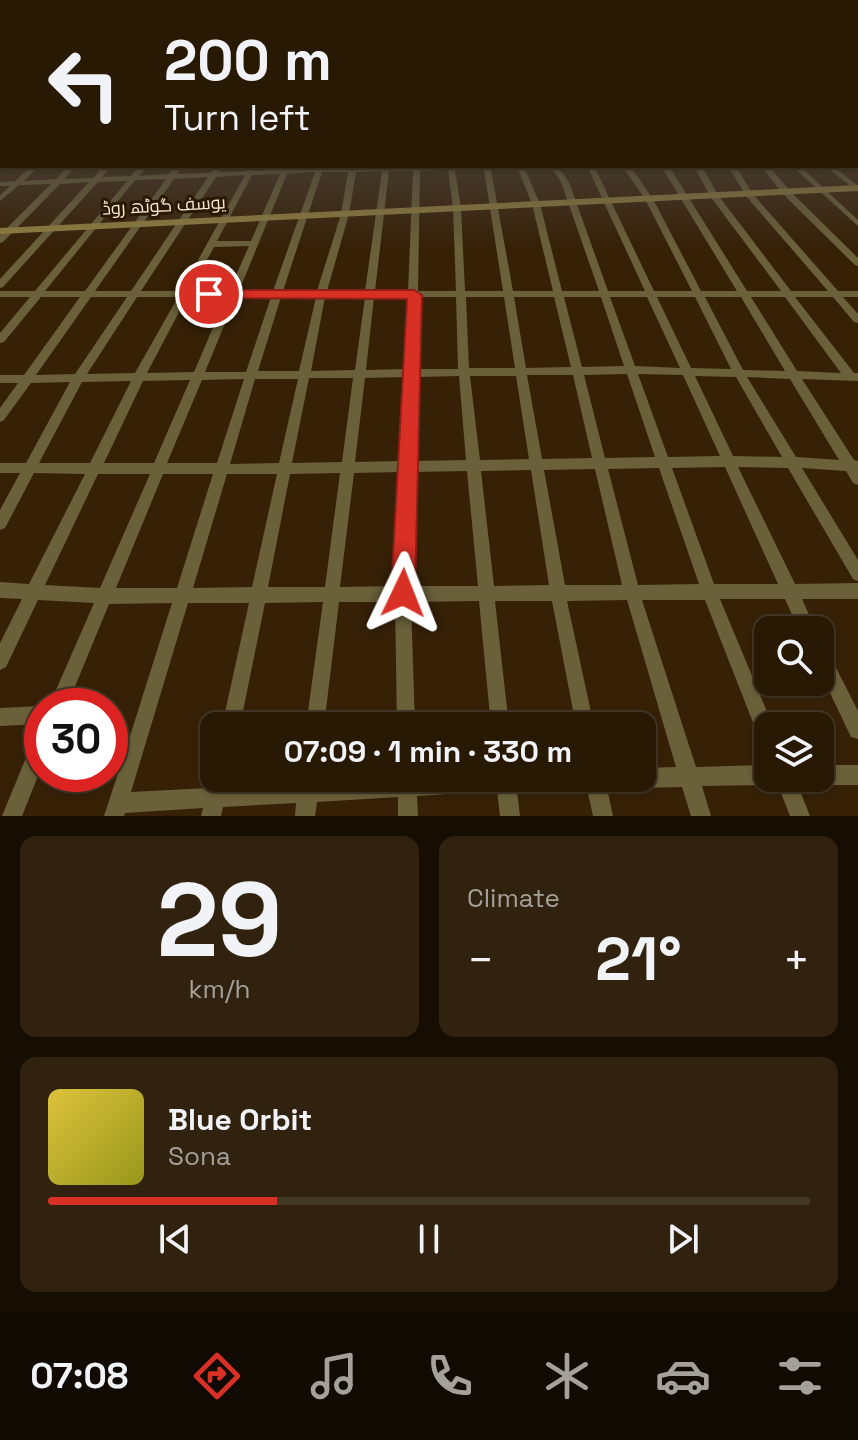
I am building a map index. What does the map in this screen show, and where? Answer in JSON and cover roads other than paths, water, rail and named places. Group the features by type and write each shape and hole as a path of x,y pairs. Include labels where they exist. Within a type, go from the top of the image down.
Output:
{"street":[{"path":"0,199 30,171"},
{"path":"0,240 5,231 68,171"},
{"path":"0,285 104,171"},
{"path":"0,340 97,226 139,171"},
{"path":"0,417 176,171"},
{"path":"0,184 172,177 209,171"},
{"path":"0,524 78,378 185,222 215,171"},
{"path":"0,661 139,377 251,171"},
{"path":"66,688 285,171"},
{"path":"254,792 116,810 185,596 274,294 319,171"},
{"path":"234,712 321,294 345,214 352,171"},
{"path":"316,712 329,594 386,171"},
{"path":"406,712 403,593 417,171"},
{"path":"452,171 457,208 464,372 498,712"},
{"path":"488,171 558,593 582,712"},
{"path":"522,171 536,204 632,592 701,816"},
{"path":"557,171 565,182 709,591 758,712"},
{"path":"595,171 801,616"},
{"path":"630,171 649,199 739,373 858,574"},
{"path":"668,171 797,375 858,479"},
{"path":"701,171 714,196 854,376"},
{"path":"735,171 749,194 858,320"},
{"path":"769,171 858,263"},
{"path":"801,171 858,224"},
{"path":"835,171 857,189"},
{"name":"یوسف گوٹھ روڈ","path":"5,231 857,189"},
{"path":"211,244 255,243"},
{"path":"0,294 858,294"},
{"path":"0,379 631,370 854,376"},
{"path":"0,468 286,469 730,462 853,466"},
{"path":"0,590 105,596 858,591"},
{"path":"834,682 858,730"},
{"path":"0,717 24,716"},
{"path":"128,746 137,746"},
{"path":"656,777 754,775"},
{"path":"834,775 858,775"},
{"path":"12,816 24,787"},
{"path":"305,816 307,792"},
{"path":"407,792 408,816"},
{"path":"507,792 510,816"},
{"path":"599,792 603,816"},
{"path":"791,792 800,816"}]}
